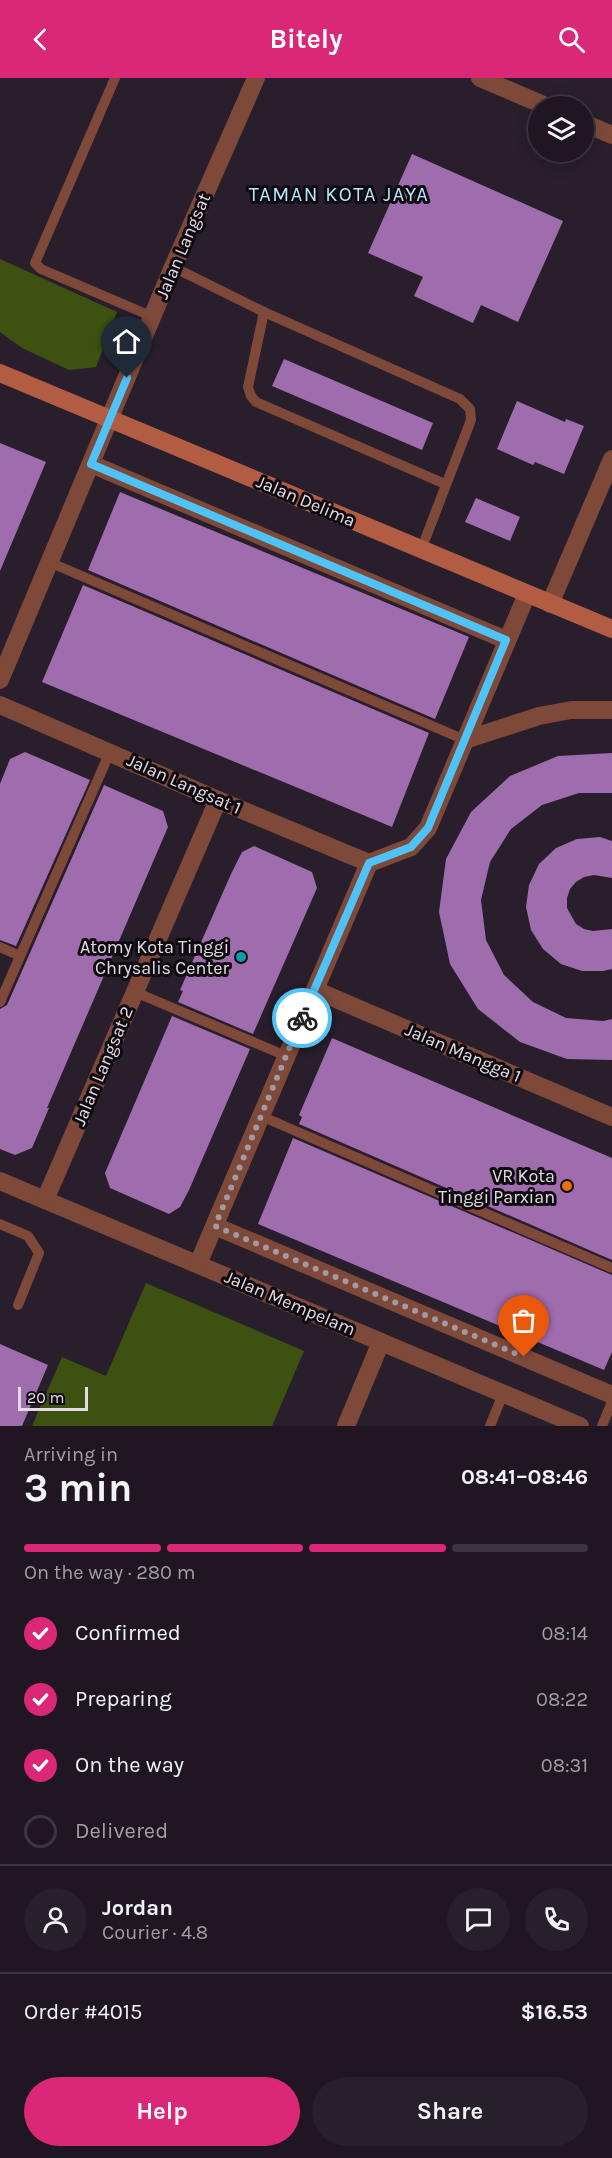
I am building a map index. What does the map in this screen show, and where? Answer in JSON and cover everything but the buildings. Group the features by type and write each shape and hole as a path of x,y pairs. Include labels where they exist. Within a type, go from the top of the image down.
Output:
{"street":[{"name":"Jalan Langsat","path":"0,680 173,267 256,78"},
{"path":"480,78 528,98"},
{"path":"594,127 612,135"},
{"name":"Jalan Delima","path":"0,373 612,629"},
{"path":"550,603 612,459"},
{"path":"91,464 506,640"},
{"path":"198,1264 369,863 411,847 428,828 527,594"},
{"name":"Jalan Langsat 1","path":"0,705 369,863"},
{"path":"465,740 539,716 571,710 612,710"},
{"name":"Jalan Langsat 2","path":"45,1200 218,800"},
{"name":"Jalan Mangga 1","path":"315,990 612,1117"},
{"name":"Jalan Mempelam","path":"0,1181 580,1426"},
{"path":"215,1226 612,1395"},
{"path":"345,1426 381,1342"}],"lane":[{"path":"115,78 35,264 41,269 153,317"},
{"path":"173,267 264,312 460,399 470,409 471,420 421,550"},
{"path":"264,312 248,387 256,402 445,484"},
{"path":"49,562 465,740"},
{"path":"0,1002 110,752"},
{"path":"0,947 20,956"},
{"path":"135,992 286,1056"},
{"path":"261,1116 612,1268"},
{"path":"0,1224 28,1236 39,1253 18,1305"},
{"path":"490,1426 503,1394"},
{"path":"602,1426 612,1402"}],"green space":[{"path":"0,259 117,312 96,367 69,370 22,348 0,332"},
{"path":"146,1283 304,1351 272,1426 32,1426 62,1357 106,1376"}],"way so far":[{"path":"302,1018 215,1226 524,1357"}],"place":[{"name":"Atomy Kota Tinggi Chrysalis Center","path":"241,957"},
{"name":"VR Kota Tinggi Parxian","path":"567,1186"}],"district":[{"name":"TAMAN KOTA JAYA","path":"339,194"}],"route":[{"path":"127,378 91,464 506,640 428,828 411,847 369,863 302,1018"}]}
